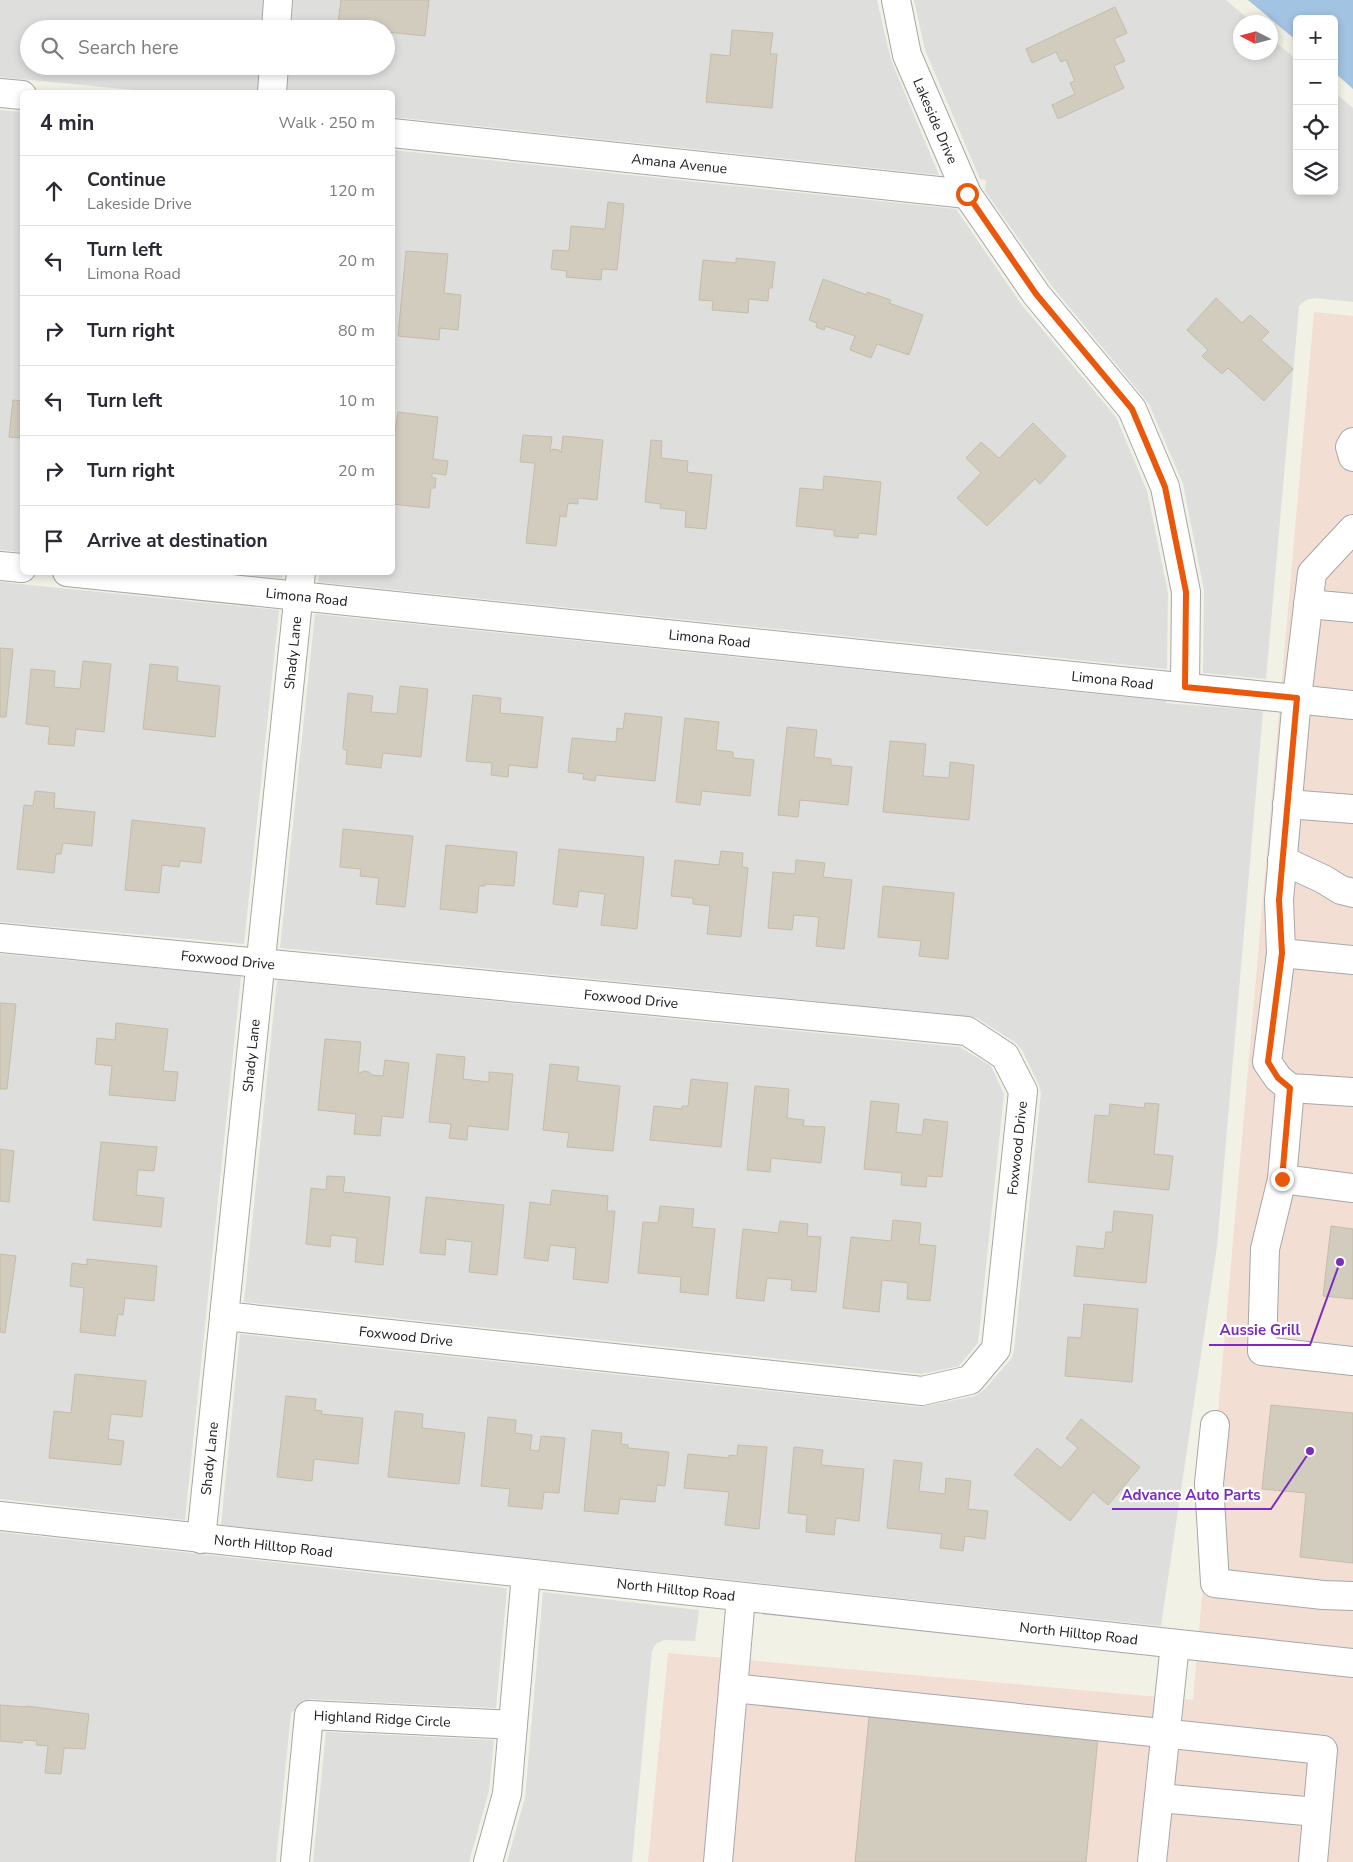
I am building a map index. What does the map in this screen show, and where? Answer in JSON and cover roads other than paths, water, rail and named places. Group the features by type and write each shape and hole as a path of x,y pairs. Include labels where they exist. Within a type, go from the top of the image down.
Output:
{"street":[{"path":"277,20 278,0"},
{"name":"Lakeside Drive","path":"896,0 908,54 967,194 1036,294 1132,409 1165,487 1186,592 1185,687"},
{"path":"272,90 273,75"},
{"path":"0,93 20,95"},
{"name":"Amana Avenue","path":"395,133 967,194"},
{"path":"1353,442 1350,447 1353,457"},
{"path":"1348,540 1312,573 1287,804 1279,900 1282,953 1268,1062 1278,1078 1290,1088 1353,1092"},
{"path":"0,566 20,568"},
{"name":"Limona Road","path":"125,575 300,584 1353,705"},
{"name":"Shady Lane","path":"201,1539 300,584"},
{"path":"1308,604 1353,608"},
{"path":"1287,804 1353,809"},
{"path":"1282,860 1323,879 1341,890 1353,893"},
{"name":"Foxwood Drive","path":"0,938 967,1031 1005,1056 1023,1091 996,1349 970,1380 922,1391 224,1316"},
{"path":"1282,953 1353,960"},
{"path":"1290,1088 1282,1179 1265,1249 1262,1351 1353,1361"},
{"path":"1282,1179 1353,1188"},
{"path":"1215,1425 1208,1483 1215,1583 1323,1595 1353,1596"},
{"name":"North Hilltop Road","path":"0,1516 1353,1663"},
{"path":"488,1862 508,1794 526,1574"},
{"path":"718,1862 741,1597"},
{"path":"1152,1862 1175,1644"},
{"path":"733,1688 1323,1750 1313,1862"},
{"name":"Highland Ridge Circle","path":"295,1862 309,1715 513,1725"},
{"path":"1159,1798 1317,1812"}],"water":[{"path":"1248,0 1353,0 1353,89 1338,76 1338,15 1293,15 1293,38 1278,25 1278,15 1266,15"}],"place":[{"name":"Aussie Grill","path":"1340,1262"},
{"name":"Advance Auto Parts","path":"1310,1451"}]}
